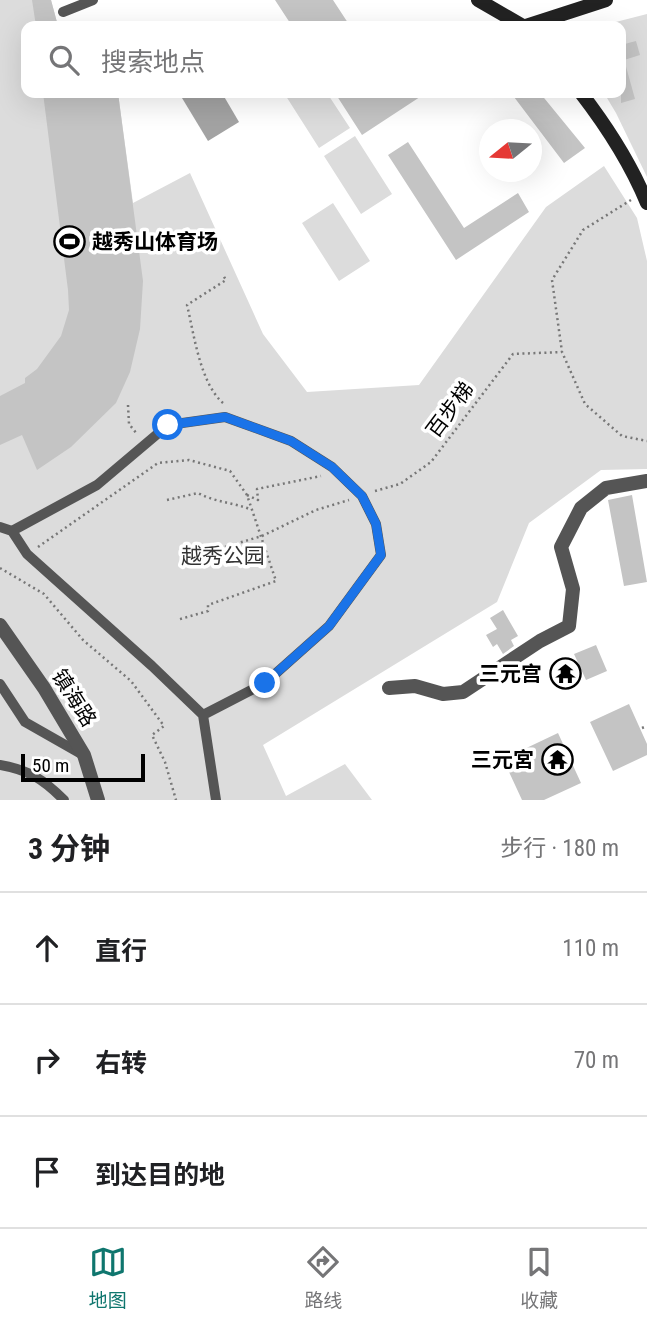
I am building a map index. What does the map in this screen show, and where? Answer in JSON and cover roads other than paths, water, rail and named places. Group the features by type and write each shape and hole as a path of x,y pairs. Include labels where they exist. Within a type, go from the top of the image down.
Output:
{"street":[{"path":"478,0 515,21"},
{"path":"540,21 606,0"},
{"path":"585,98 610,129 645,198"},
{"path":"390,688 415,686 443,694 463,692 540,641 569,626 573,589 561,547 581,509 606,488 647,481"},
{"name":"镇海路","path":"0,625 44,688 84,755 98,800"}],"lane":[{"path":"64,12 93,0"},
{"path":"12,531 97,485 168,425 225,417 291,441 332,467 362,496 376,524 381,555 329,626 265,683 202,715"},
{"path":"0,527 12,531 27,554 202,715 216,800"},
{"path":"0,684 25,722 84,755"},
{"path":"0,765 21,769 45,781 64,800"}],"place":[{"name":"越秀山体育场","path":"69,242"},
{"name":"三元宫","path":"565,674"},
{"name":"三元宮","path":"557,760"}],"park label":[{"name":"越秀公园","path":"223,556"}]}
